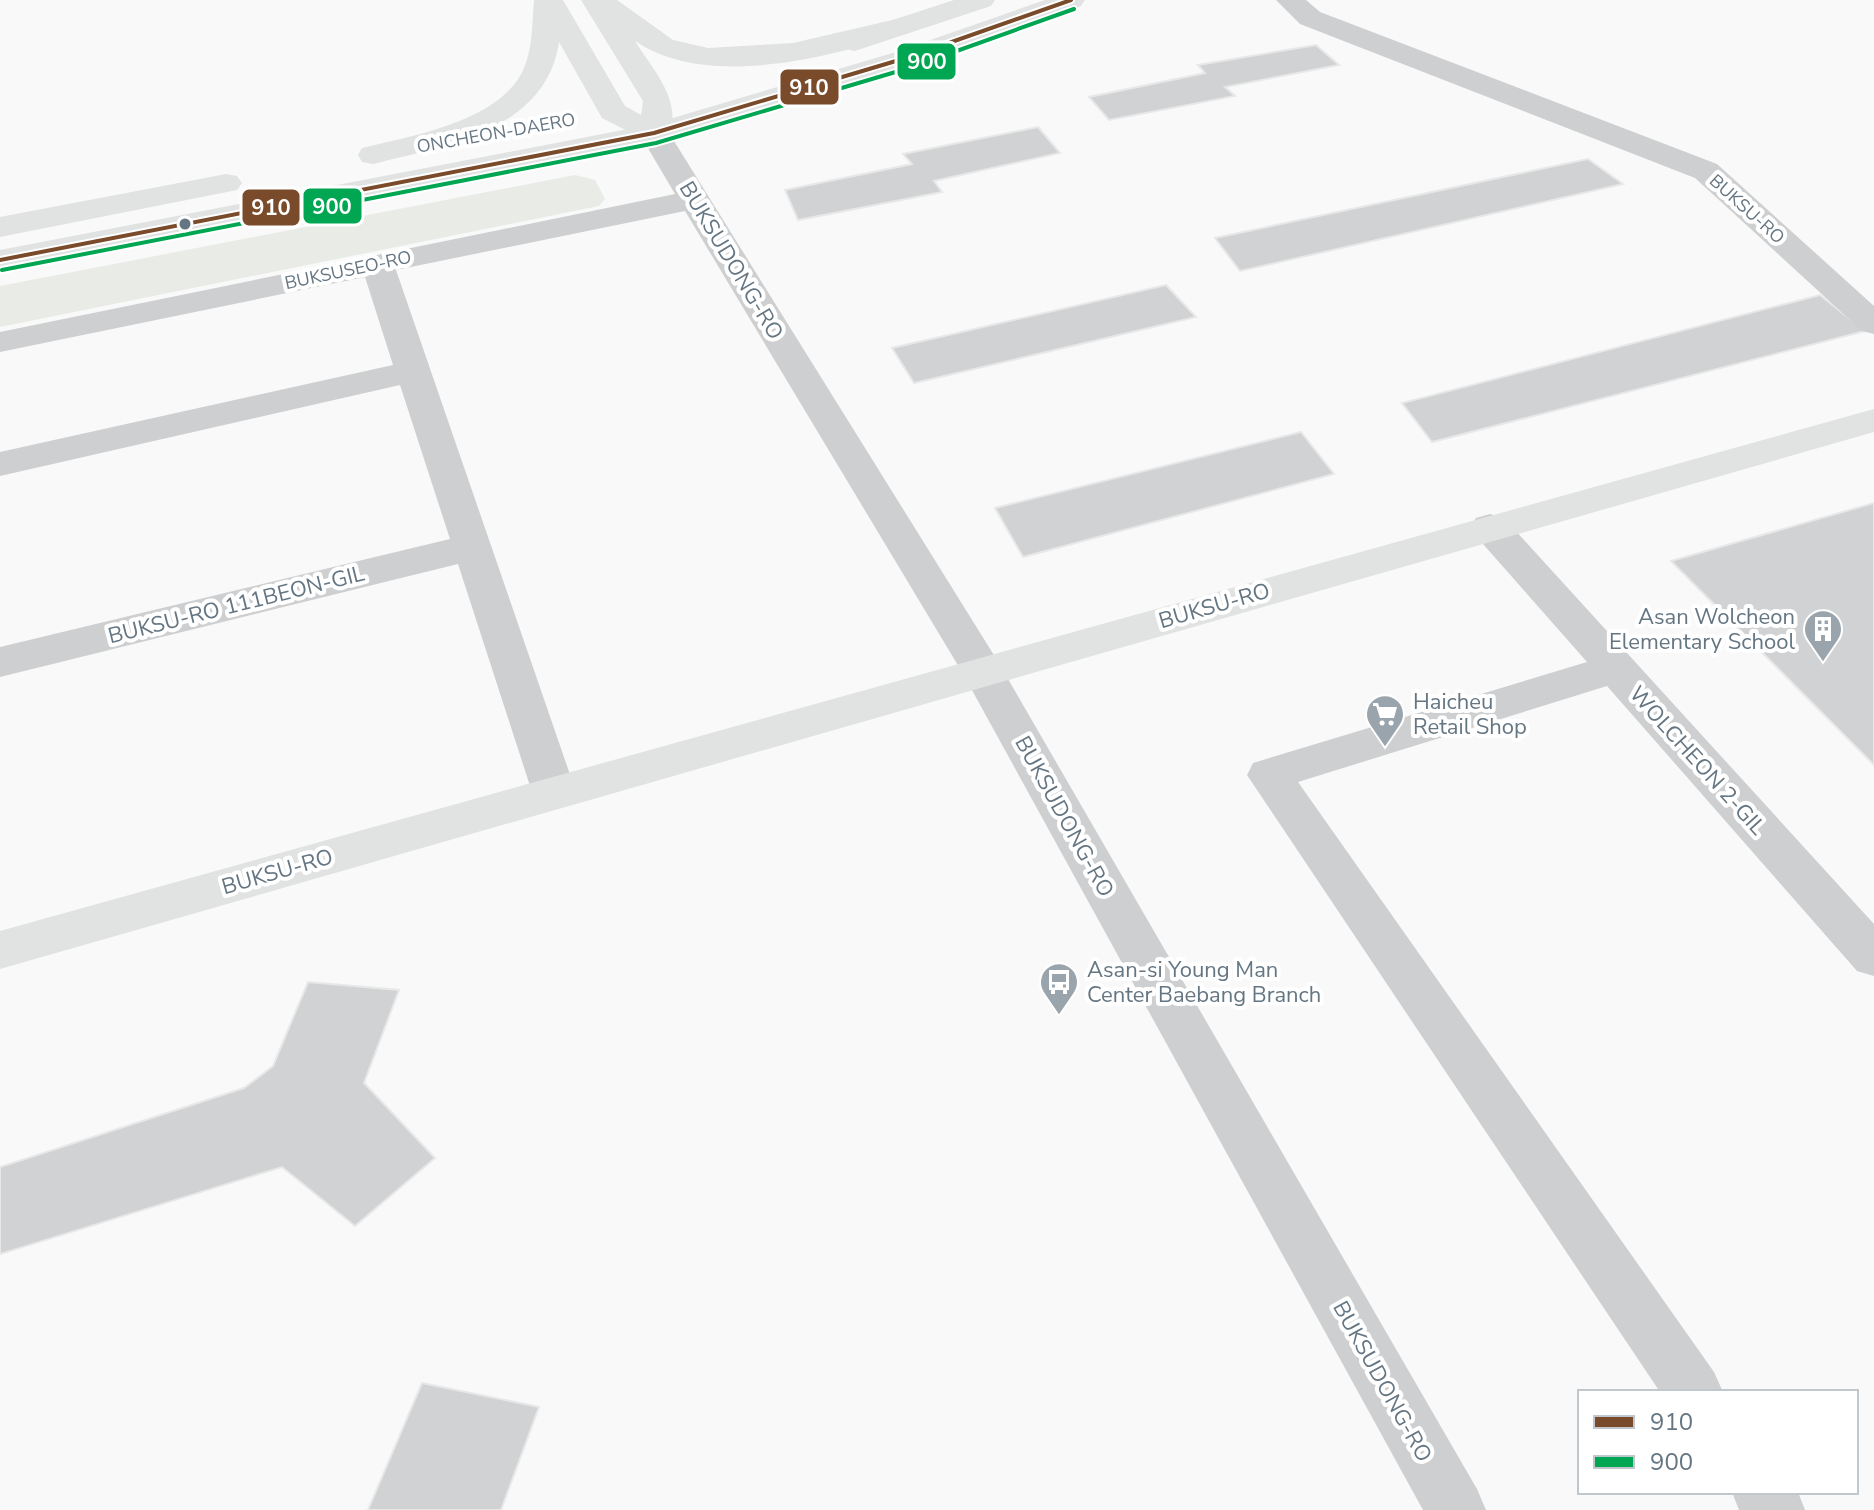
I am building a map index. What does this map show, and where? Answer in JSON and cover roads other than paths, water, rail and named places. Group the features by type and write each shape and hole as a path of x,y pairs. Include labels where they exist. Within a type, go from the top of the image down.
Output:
{"main road":[{"name":"ONCHEON-DAERO","path":"548,0 600,115 656,117 725,85 981,0"},
{"path":"373,155 456,132 509,107 535,78 543,46 548,0"},
{"path":"597,0 642,33 682,53 737,56 839,45 901,26"},
{"path":"597,0 656,117"},
{"name":"ONCHEON-DAERO","path":"0,260 656,117 906,58 1071,0"},
{"name":"ONCHEON-DAERO","path":"342,161 530,127"},
{"path":"0,227 249,179"},
{"name":"BUKSU-RO","path":"0,950 1874,420"}],"street":[{"name":"BUKSU-RO","path":"1290,0 1310,18 1706,171 1874,324"},
{"name":"BUKSUDONG-RO","path":"656,117 695,199 982,670 1456,1510"},
{"name":"BUKSUSEO-RO","path":"0,342 695,199"},
{"path":"377,264 554,792"},
{"path":"0,464 413,371"},
{"name":"WOLCHEON 2-GIL","path":"1490,527 1874,957"},
{"name":"BUKSU-RO 111BEON-GIL","path":"0,662 472,547"},
{"path":"1616,668 1269,775 1693,1390"}],"place":[{"name":"Asan Wolcheon Elementary School","path":"1823,663"},
{"name":"Haicheu Retail Shop","path":"1385,748"},
{"name":"Asan-si Young Man Center Baebang Branch","path":"1059,1016"}]}
